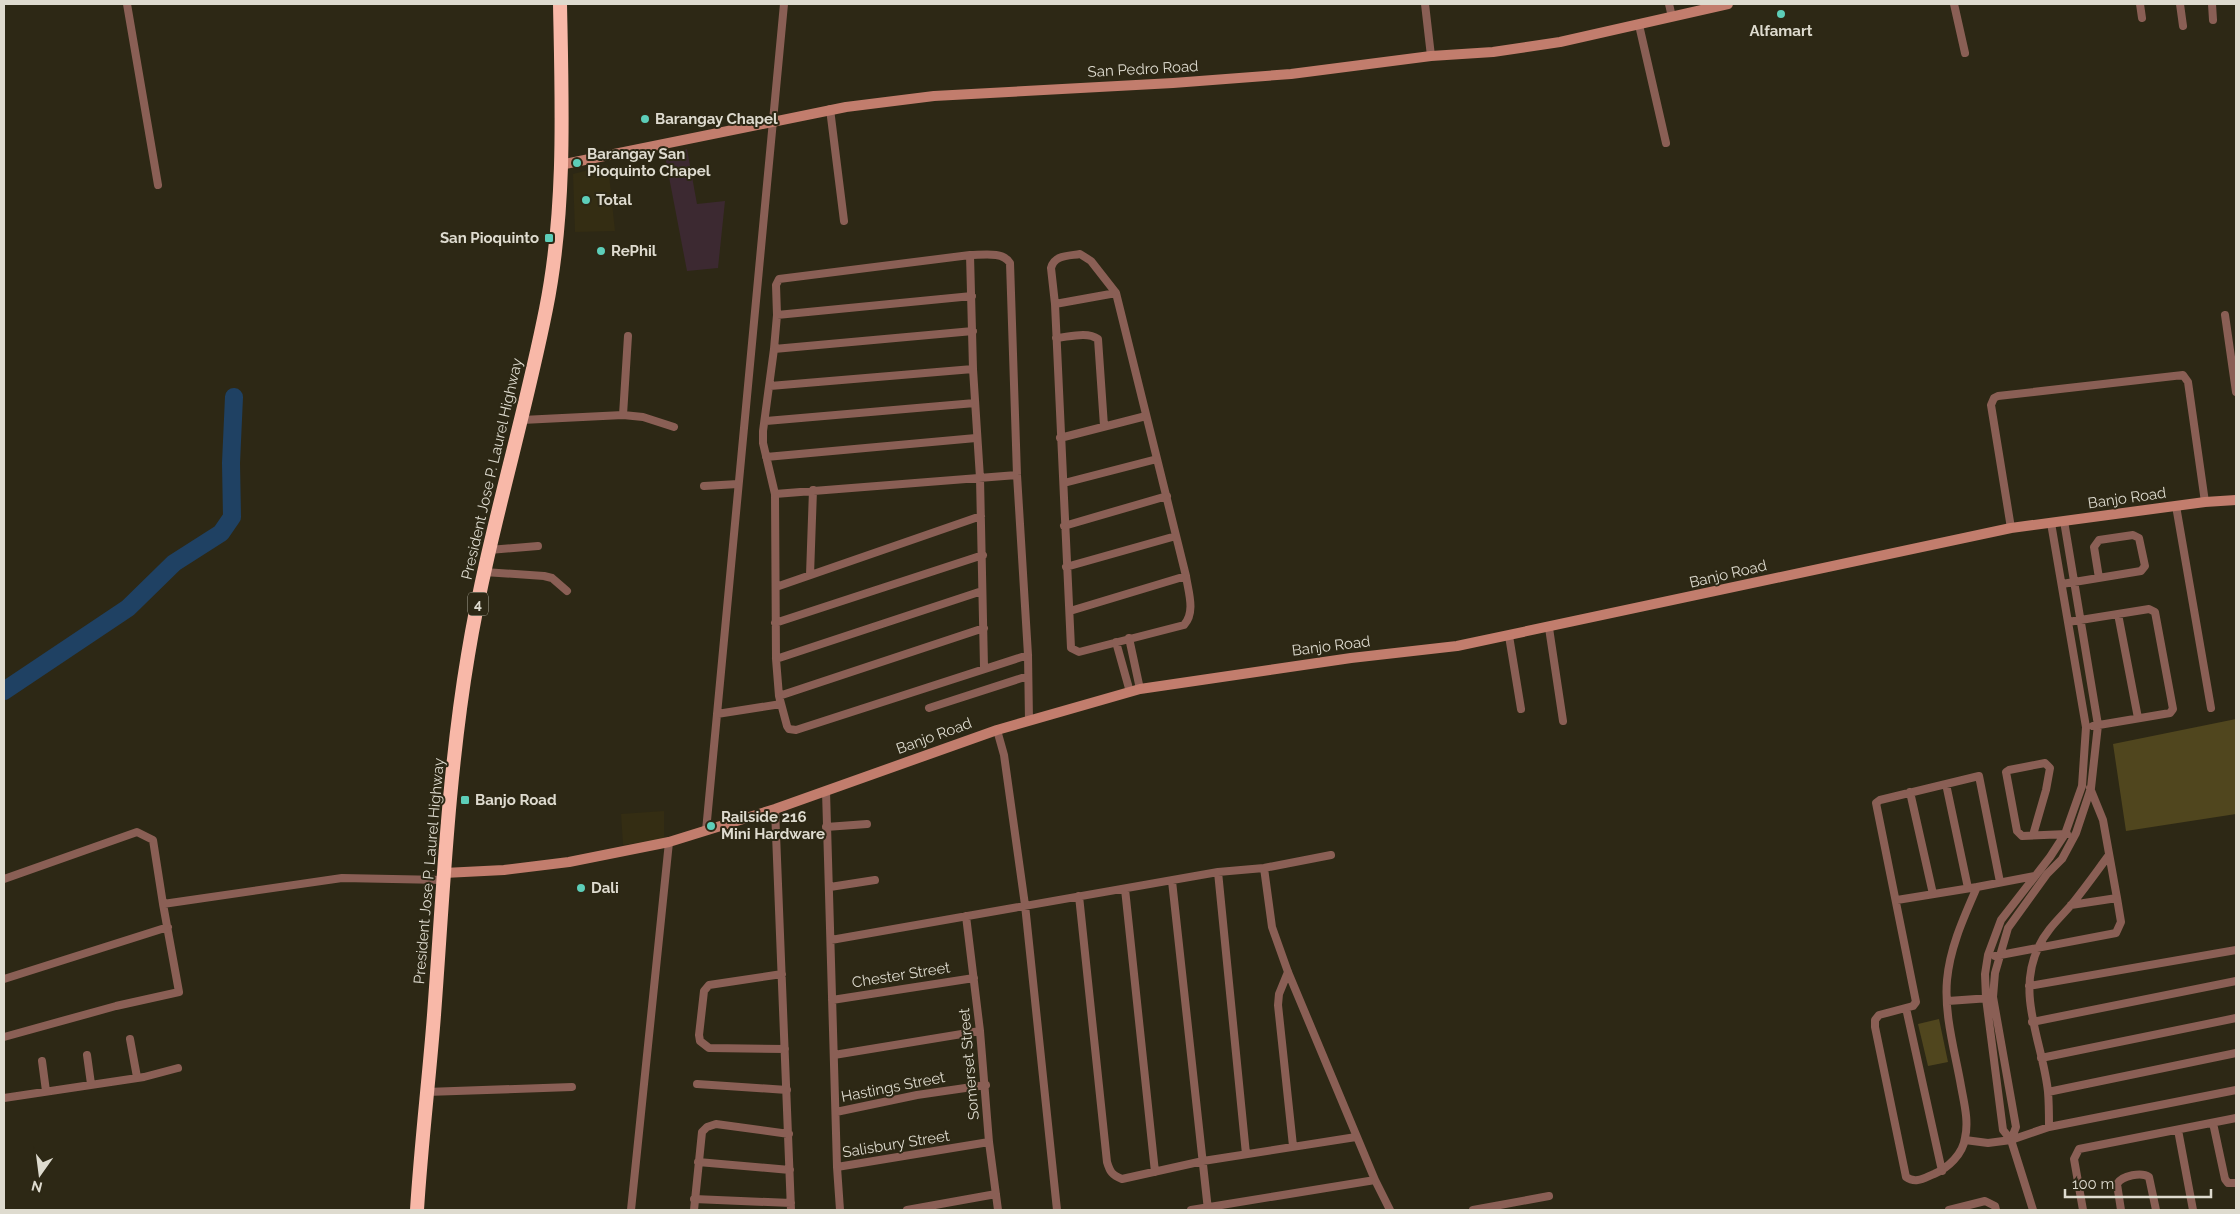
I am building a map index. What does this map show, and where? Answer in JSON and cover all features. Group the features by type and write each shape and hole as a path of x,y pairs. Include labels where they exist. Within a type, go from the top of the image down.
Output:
{"highway":[{"name":"President Jose P. Laurel Highway","path":"416,1210 456,738 468,655 489,550 522,420 546,309 553,266 560,165 560,4"}],"street":[{"path":"127,4 158,186"},
{"path":"706,831 784,4"},
{"path":"1425,4 1431,56"},
{"path":"1669,4 1672,17"},
{"name":"San Pedro Road","path":"560,165 830,109 934,96 1173,83 1291,74 1431,56 1493,52 1560,42 1728,4"},
{"path":"1954,4 1965,54"},
{"path":"2140,4 2142,18"},
{"path":"2180,4 2183,26"},
{"path":"2212,4 2213,20"},
{"path":"1639,25 1666,143"},
{"path":"830,109 844,221"},
{"path":"1080,254 1086,256 1116,293 1186,576 1191,611 1190,619 1184,624 1079,652 1071,648 1055,304 1051,268 1052,263 1059,257 1080,254"},
{"path":"970,256 973,369 983,555 984,667"},
{"path":"1028,655 984,667 796,730 789,729 787,726 780,700 776,659 775,494 766,457 763,432 774,349 777,315 776,285 779,279 783,277 970,256 1004,256 1010,263 1017,475 1028,655 1028,721"},
{"path":"1055,304 1116,293"},
{"path":"777,315 972,296"},
{"path":"2225,315 2236,392"},
{"path":"774,349 973,331"},
{"path":"1056,338 1093,335 1098,340 1104,426"},
{"path":"623,415 628,336"},
{"path":"770,386 973,369"},
{"path":"2011,528 1991,405 1994,398 1998,396 2183,375 2188,382 2205,502"},
{"path":"766,420 975,403"},
{"path":"522,420 623,415 644,417 674,426"},
{"path":"1060,438 1146,416"},
{"path":"766,457 976,438"},
{"path":"1064,483 1157,459"},
{"path":"775,494 1017,475"},
{"path":"704,486 738,484"},
{"path":"810,575 813,490"},
{"path":"1064,526 1167,496"},
{"name":"Banjo Road","path":"443,877 569,862 669,842 775,809 997,730 1135,690 1332,661 1457,646 1549,628 2011,528 2205,502 2236,500"},
{"path":"2176,506 2212,708"},
{"path":"776,587 981,516"},
{"path":"2033,1210 2011,1140 2003,1130 1990,998 1999,956 2008,928 2047,874 2062,859 2076,834 2098,725 2064,521"},
{"path":"2011,1140 2016,1127 2005,1062 1985,974 1988,955 2001,920 2050,857 2065,834 2086,787 2086,727 2051,523"},
{"path":"2062,584 2099,578 2144,569 2139,538 2133,535 2096,542 2094,547 2099,578"},
{"path":"1066,567 1176,536"},
{"path":"489,550 538,546"},
{"path":"775,623 983,555"},
{"path":"2059,568 2071,566"},
{"path":"484,572 544,576 552,578 567,591"},
{"path":"1070,611 1186,576"},
{"path":"776,659 982,591"},
{"path":"2068,622 2149,609 2155,612 2173,705 2170,712 2086,727"},
{"path":"2118,614 2138,718"},
{"path":"717,714 780,700 984,628"},
{"path":"1549,628 1564,721"},
{"path":"1509,636 1521,709"},
{"path":"1130,638 1135,690"},
{"path":"1116,642 1135,690"},
{"path":"2077,673 2089,670"},
{"path":"929,708 1028,676"},
{"path":"997,730 1004,755 1025,905 1057,1210"},
{"path":"2033,835 2046,790 2050,768 2045,763 2009,770 2006,775 2018,834 2033,835 2076,834"},
{"path":"1977,887 1958,932 1947,982 1950,1023 1967,1121 1965,1140 1956,1158 1942,1171 1916,1181 1906,1177 1875,1027 1875,1020 1879,1015 1914,1006 1916,1002 1876,803 1880,800 1910,792 1979,776 2000,882"},
{"path":"1946,784 1968,888"},
{"path":"1988,955 1999,956 2116,932 2120,922 2117,898 2102,820 2086,787"},
{"path":"826,791 837,1167 840,1210"},
{"path":"1910,792 1933,894"},
{"path":"694,1200 791,1207 775,809"},
{"path":"826,827 868,824"},
{"path":"4,879 137,832 153,840 179,992 116,1006 4,1037"},
{"path":"631,1210 669,842"},
{"path":"831,940 1218,872 1264,868 1331,855"},
{"path":"2049,1126 2048,1092 2032,1022 2028,986 2031,968 2038,947 2049,928 2071,905 2109,855"},
{"path":"1264,868 1272,927 1288,972 1356,1137 1390,1210"},
{"path":"1218,872 1246,1154"},
{"path":"1897,900 2047,874"},
{"path":"163,904 342,878 443,877"},
{"path":"830,887 876,880"},
{"path":"1172,881 1208,1209"},
{"path":"1125,889 1156,1172"},
{"path":"1079,896 1107,1162 1110,1172 1122,1179 1203,1161 1356,1137"},
{"path":"2071,905 2117,898"},
{"name":"Somerset Street","path":"966,916 986,1085 989,1142 998,1210"},
{"path":"4,979 168,927"},
{"path":"2028,986 2236,950"},
{"path":"1288,972 1279,994 1278,1005 1294,1146"},
{"path":"782,974 709,985 704,991 699,1035 700,1042 709,1048 785,1049"},
{"name":"Chester Street","path":"832,1000 974,978"},
{"path":"2032,1022 2236,981"},
{"path":"1948,1001 1990,998"},
{"path":"1906,1008 1942,1171"},
{"path":"2040,1058 2236,1018"},
{"path":"834,1055 980,1031"},
{"path":"130,1039 138,1078"},
{"path":"2048,1092 2236,1054"},
{"path":"87,1055 91,1084"},
{"path":"42,1061 46,1091"},
{"path":"1995,1064 2005,1062"},
{"path":"4,1098 138,1078 178,1068"},
{"path":"697,1084 787,1090"},
{"name":"Hastings Street","path":"836,1112 917,1095 986,1085"},
{"path":"426,1092 572,1087"},
{"path":"1965,1140 1988,1142 2011,1140 2049,1126 2236,1090"},
{"path":"2083,1210 2074,1159 2078,1149 2236,1118"},
{"path":"2214,1123 2225,1179 2228,1183 2236,1183"},
{"path":"694,1210 702,1132 707,1127 716,1124 789,1134"},
{"path":"2178,1130 2193,1210"},
{"name":"Salisbury Street","path":"837,1167 989,1142"},
{"path":"698,1162 790,1170"},
{"path":"2121,1210 2117,1184 2123,1178 2142,1174 2150,1178 2156,1210"},
{"path":"1191,1210 1208,1209 1375,1180"},
{"path":"907,1210 996,1194"},
{"path":"1473,1210 1549,1196"},
{"path":"1953,1210 1985,1201 1995,1206 1996,1210"}],"shaded area":[{"path":"687,149 697,204 725,201 718,268 687,271 665,156"},
{"path":"608,165 615,231 575,232 573,174"},
{"path":"2236,719 2236,814 2126,831 2113,744"},
{"path":"664,811 664,839 623,845 621,814"},
{"path":"1939,1019 1948,1062 1928,1066 1918,1024"}],"waterway":[{"path":"4,691 128,608 174,563 221,533 232,517 231,463 234,397"}],"place":[{"name":"Alfamart","path":"1781,14"},
{"name":"Barangay Chapel","path":"645,119"},
{"name":"Barangay San Pioquinto Chapel","path":"577,163"},
{"name":"Total","path":"586,200"},
{"name":"San Pioquinto","path":"549,238"},
{"name":"RePhil","path":"601,251"},
{"name":"Banjo Road","path":"465,800"},
{"name":"Railside 216 Mini Hardware","path":"711,826"},
{"name":"Dali","path":"581,888"}]}
